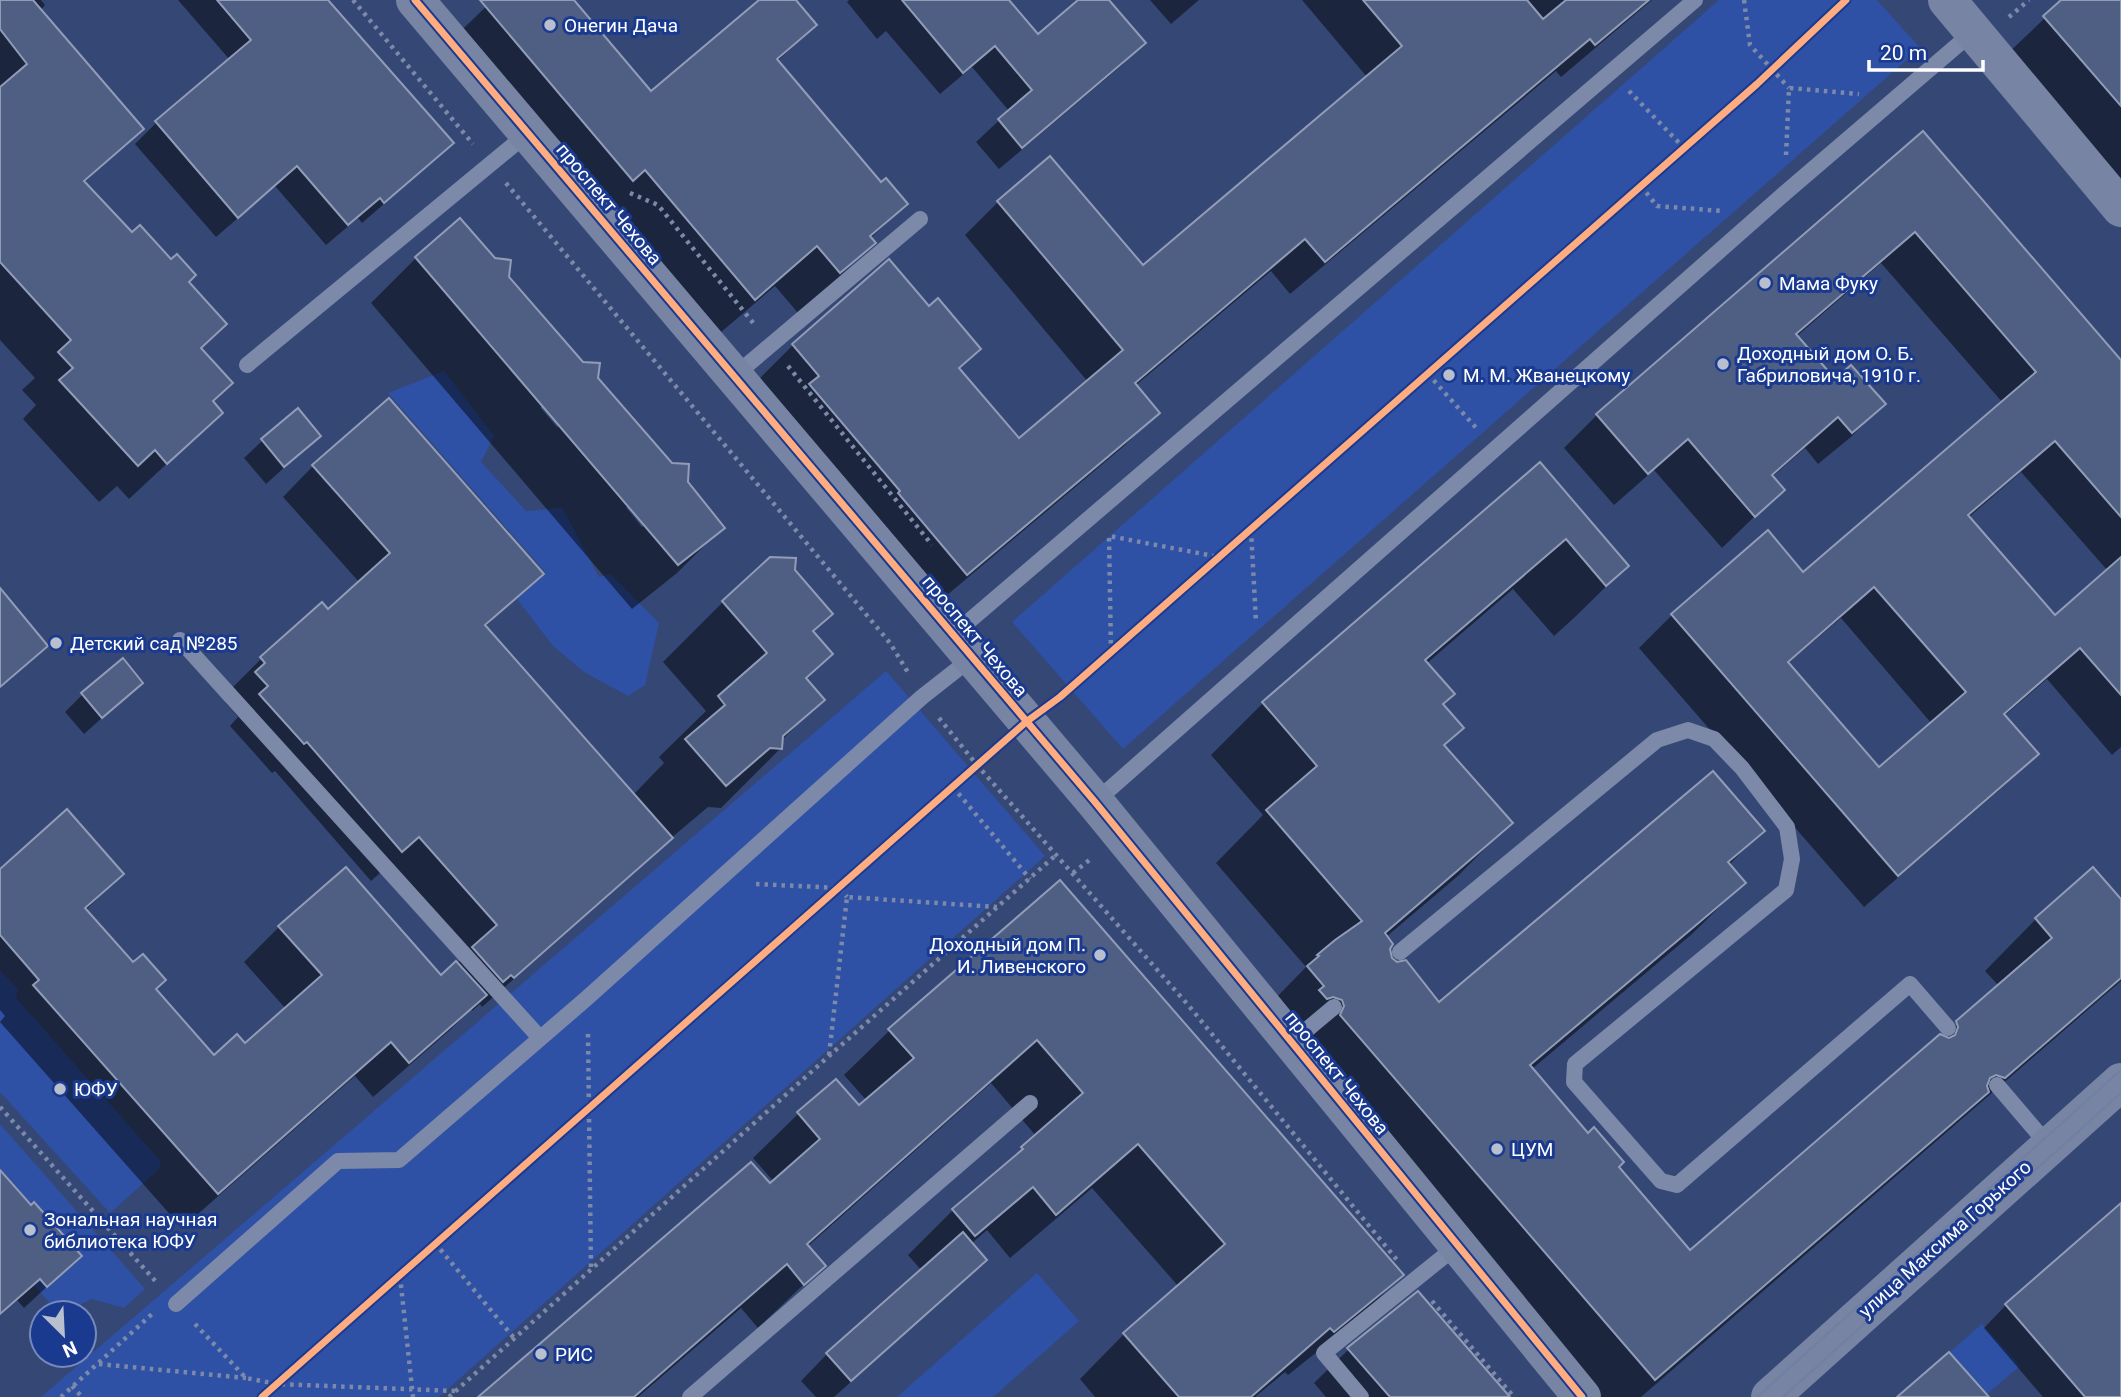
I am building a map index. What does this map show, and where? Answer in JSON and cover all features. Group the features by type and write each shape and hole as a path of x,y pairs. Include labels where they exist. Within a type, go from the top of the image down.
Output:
{"street":[{"name":"проспект Чехова","path":"415,0 1095,802 1582,1397"},
{"path":"1958,9 2121,208"},
{"name":"улица Максима Горького","path":"1770,1397 2121,1082"}],"lane":[{"path":"173,1300 338,1161 399,1160 587,998 922,697 963,646 1695,0"},
{"path":"1095,802 1895,97 1958,9"},
{"path":"247,365 528,133"},
{"path":"734,376 920,219"},
{"path":"180,640 540,1038"},
{"path":"1400,953 1657,740 1688,730 1713,739 1742,768 1787,827 1792,859 1786,890 1575,1064 1574,1082 1661,1181 1676,1185 1910,984 1948,1028"},
{"path":"1292,1042 1334,1007"},
{"path":"1997,1085 2049,1146"},
{"path":"690,1397 1030,1103"},
{"path":"1361,1397 1324,1353 1458,1245"}],"path":[{"path":"1744,0 1750,45 1789,88 1895,97"},
{"path":"1612,72 1684,148"},
{"path":"1785,193 1789,88"},
{"path":"1641,186 1657,206 1762,214"},
{"path":"1428,374 1495,449"},
{"path":"1251,529 1258,658"},
{"path":"1111,652 1109,536 1220,557"},
{"path":"953,786 1030,879"},
{"path":"449,1397 1056,855"},
{"path":"717,882 839,888 847,897 998,907"},
{"path":"829,1056 847,897"},
{"path":"587,998 591,1271"},
{"path":"0,1107 246,1378"},
{"path":"435,1243 513,1338"},
{"path":"400,1275 413,1397"},
{"path":"61,1397 173,1300"},
{"path":"99,1364 246,1378 277,1384 456,1391"},
{"path":"72,1385 82,1397"}],"shaded area":[{"path":"1719,0 1877,0 1920,48 1123,749 1012,622"},
{"path":"444,371 494,436 481,462 526,511 562,508 599,577 610,574 659,623 645,685 628,696 584,672 553,646 517,599 546,573 388,393"},
{"path":"886,671 1045,856 439,1397 41,1397 74,1369 98,1369 98,1348"},
{"path":"0,971 18,989 16,998 161,1162 158,1170 110,1213 0,1092"},
{"path":"0,1124 145,1289 124,1308 98,1299 46,1299 34,1285 40,1280 48,1288 83,1256 0,1168"},
{"path":"1037,1273 1079,1321 993,1397 897,1397"},
{"path":"1982,1324 2020,1366 1987,1394 1950,1352"}],"building":[{"path":"0,0 33,0 144,129 84,181 132,232 140,225 171,259 177,254 196,275 189,282 227,324 201,348 233,383 213,401 223,413 167,464 155,450 138,466 59,380 73,368 58,352 71,340 0,262 0,87 27,64 0,29"},
{"path":"217,0 328,0 454,143 384,203 380,198 348,225 297,166 238,218 155,121 251,40"},
{"path":"480,0 574,0 651,91 759,0 796,0 817,25 777,59 881,182 886,178 908,204 870,236 876,243 840,273 817,246 755,300 645,170 633,181"},
{"path":"902,0 1009,0 1038,34 1078,0 1109,0 1146,43 1022,148 998,119 1032,90 995,46 963,73"},
{"path":"1363,0 1527,0 1543,19 1566,0 1649,0 1595,45 1590,39 1325,262 1305,239 1135,383 1160,413 967,575 809,384 819,376 792,344 889,259 929,306 938,298 981,349 959,368 1019,438 1123,350 997,201 1050,156 1143,265 1402,46"},
{"path":"2061,0 2121,0 2121,106 2043,16"},
{"path":"1923,131 2121,360 2121,517 2055,441 1968,515 2055,615 2121,557 2121,695 2080,648 2004,714 2039,754 1898,876 1671,614 1768,530 1803,572 2036,372 1915,232 1796,334 1835,379 1851,365 1886,404 1852,433 1838,417 1772,475 1785,490 1755,517 1688,439 1648,474 1596,414","holes":["1874,587 1966,692 1879,767 1788,662"]},
{"path":"460,218 495,258 511,260 509,277 583,362 600,363 598,378 672,463 689,464 688,482 725,528 678,565 415,257"},
{"path":"389,398 544,574 485,625 673,838 514,978 511,975 503,982 472,947 497,925 419,837 402,852 307,742 304,744 259,694 268,686 255,672 265,663 260,657 322,602 328,609 390,553 312,465"},
{"path":"298,408 321,436 284,467 261,439"},
{"path":"1540,462 1629,566 1606,586 1566,539 1425,660 1455,694 1443,704 1464,728 1444,745 1513,823 1385,933 1393,944 1390,949 1392,958 1397,962 1406,960 1439,1002 1713,771 1765,831 1728,862 1746,883 1530,1065 1588,1133 1594,1127 1624,1162 1619,1167 1690,1250 1940,1034 1949,1038 1955,1035 1958,1027 1956,1021 2052,938 2035,918 2093,867 2121,899 2121,978 2005,1078 1996,1075 1990,1078 1987,1086 1989,1092 1655,1380 1340,1015 1344,1006 1342,1000 1333,997 1327,999 1319,990 1324,986 1307,966 1335,940 1362,921 1266,810 1317,766 1262,702"},
{"path":"770,557 796,558 795,570 833,614 813,631 833,654 806,678 825,700 783,736 782,749 770,748 726,786 685,739 725,705 718,696 767,653 722,601"},
{"path":"0,588 48,646 0,687"},
{"path":"123,658 143,683 102,718 81,693"},
{"path":"67,809 124,874 85,908 133,962 143,954 166,980 156,989 214,1055 237,1034 245,1043 322,975 278,926 346,867 441,975 456,961 487,995 409,1063 391,1042 218,1194 33,985 39,980 0,935 0,869"},
{"path":"1060,880 1404,1275 1334,1332 1330,1328 1251,1397 1179,1397 1123,1333 1225,1244 1138,1144 1056,1215 1033,1187 975,1236 952,1209 1023,1149 1021,1147 1083,1093 1037,1040 807,1244 826,1266 804,1285 787,1264 634,1397 478,1397 751,1162 770,1183 820,1139 797,1112 836,1079 859,1105 914,1058 888,1029"},
{"name":"Зональная научная библиотека ЮФУ","path":"0,1170 31,1205 34,1202 82,1256 47,1287 40,1279 0,1314"},
{"path":"2121,1203 2121,1397 2085,1397 2005,1304"},
{"path":"963,1232 987,1260 851,1381 826,1353"},
{"path":"1418,1291 1510,1397 1390,1397 1347,1348"},
{"path":"1949,1352 1989,1397 1897,1397"}],"tram line":[{"path":"1757,1397 2121,1070"},
{"path":"1783,1397 2121,1093"}],"cycle path":[{"path":"415,0 1095,802 1582,1397"},
{"path":"262,1397 1026,722 1060,697 1757,84 1846,0"}],"place":[{"name":"Онегин Дача","path":"550,25"},
{"name":"Мама Фуку","path":"1765,283"},
{"name":"Доходный дом О. Б. Габриловича, 1910 г.","path":"1723,364"},
{"name":"М. М. Жванецкому","path":"1449,375"},
{"name":"Детский сад №285","path":"56,643"},
{"name":"Доходный дом П. И. Ливенского","path":"1100,955"},
{"name":"ЮФУ","path":"60,1089"},
{"name":"ЦУМ","path":"1497,1149"},
{"name":"Зональная научная библиотека ЮФУ","path":"30,1230"},
{"name":"РИС","path":"541,1354"}]}
